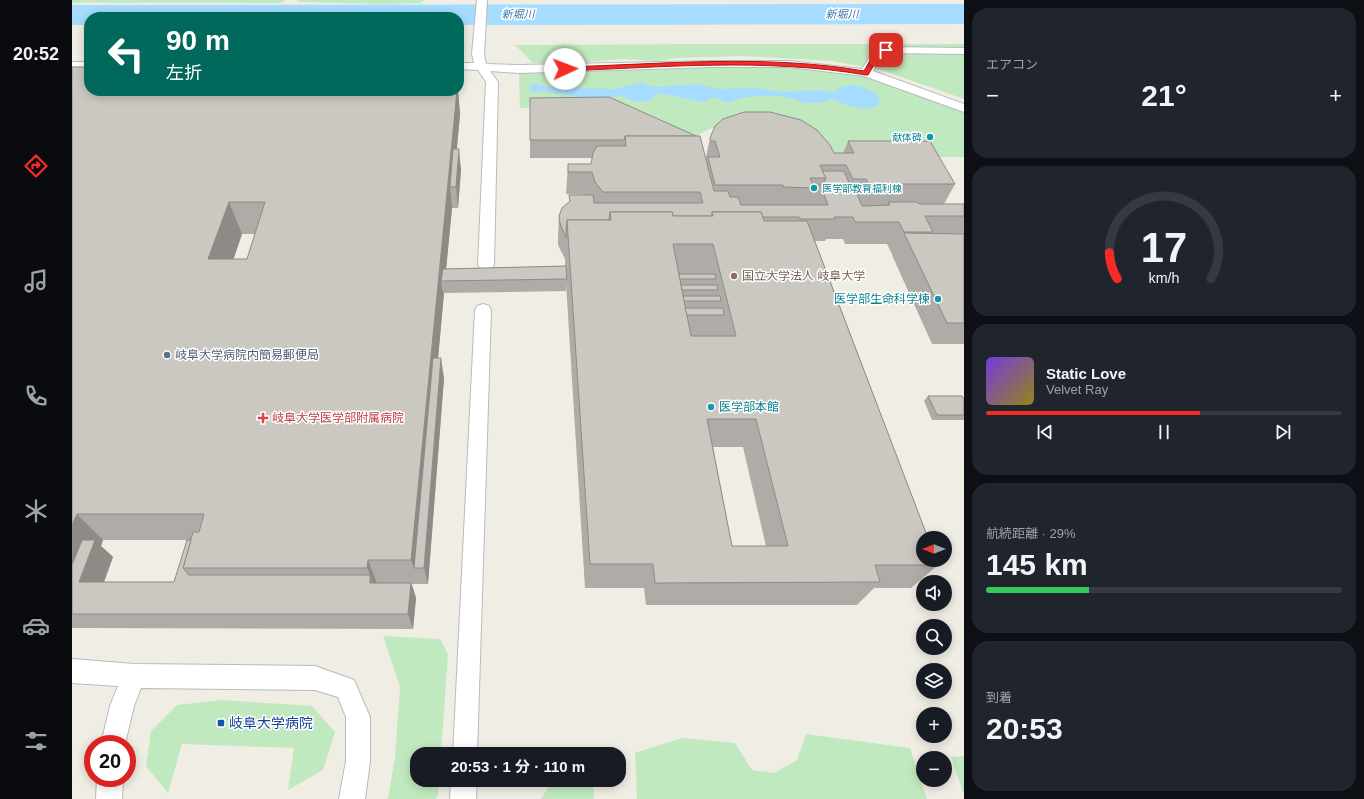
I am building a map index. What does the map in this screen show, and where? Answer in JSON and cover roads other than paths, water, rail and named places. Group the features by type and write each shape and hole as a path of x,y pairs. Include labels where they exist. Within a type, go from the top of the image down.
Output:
{"lane":[{"path":"482,2 478,54 481,67 492,82 486,265"},
{"path":"866,73 875,57 886,50 964,51"},
{"path":"464,66 527,69 711,64 789,64 866,73 964,108"},
{"path":"72,65 84,65"},
{"path":"465,747 483,310"},
{"path":"72,671 134,676 315,678 346,688 358,717 358,761 352,799"},
{"path":"115,735 122,706 134,676"},
{"path":"109,799 110,787"},
{"path":"463,799 464,787"}],"water":[{"path":"641,82 654,87 699,84 717,89 758,88 782,92 823,90 833,93 838,89 849,85 860,87 877,94 880,103 868,109 862,109 831,99 824,103 805,103 783,96 745,97 728,103 715,97 703,102 659,93 649,101 638,102 620,96 608,99 585,98 542,91 534,92 528,88 535,83 547,87 616,89"}],"waterway":[{"name":"新堀川","path":"464,15 964,14"},
{"name":"新堀川","path":"72,15 84,15"}],"place":[{"name":"献体碑","path":"930,137"},
{"name":"医学部教育福利棟","path":"814,188"},
{"name":"国立大学法人 岐阜大学","path":"734,276"},
{"name":"医学部生命科学棟","path":"938,299"},
{"name":"岐阜大学病院内簡易郵便局","path":"167,355"},
{"name":"医学部本館","path":"711,407"},
{"name":"岐阜大学医学部附属病院","path":"263,418"},
{"name":"岐阜大学病院","path":"221,723"}]}
